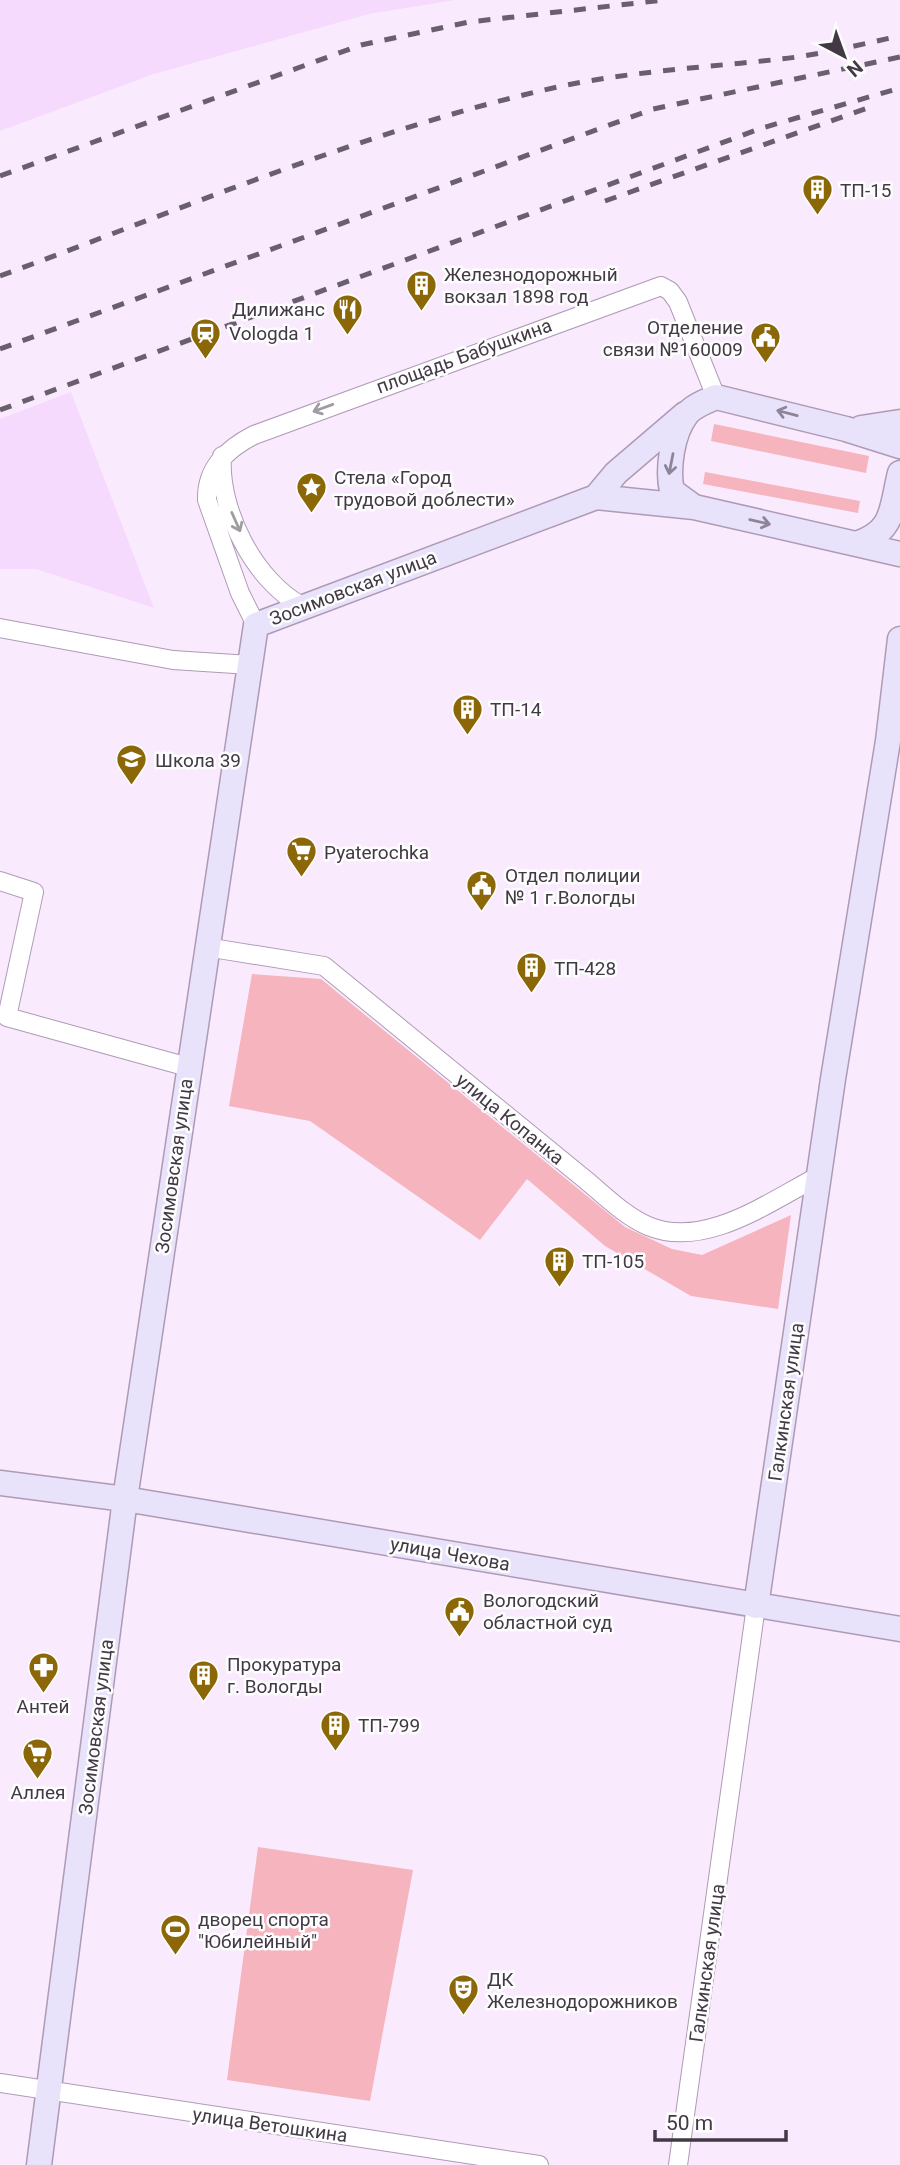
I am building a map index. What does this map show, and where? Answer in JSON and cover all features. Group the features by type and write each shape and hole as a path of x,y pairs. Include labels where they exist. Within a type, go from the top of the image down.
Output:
{"street":[{"name":"площадь Бабушкина","path":"222,456 239,443 265,430 660,286 670,291 678,302 722,398"},
{"path":"596,497 617,473 688,412 722,398 846,429 895,436 900,464"},
{"path":"688,412 678,429 669,476 672,491 694,507"},
{"path":"222,456 223,484 229,506 245,541 274,587 302,606"},
{"path":"222,456 210,476 207,500 240,593 256,625"},
{"path":"856,544 872,539 886,528 900,473"},
{"name":"Зосимовская улица","path":"39,2165 125,1499 256,625 596,497 694,507 900,554"},
{"path":"0,628 173,660 250,664"},
{"name":"Галкинская улица","path":"678,2165 756,1606 819,1176 888,741 900,639"},
{"path":"0,881 34,892 7,1017 188,1067"},
{"name":"улица Копанка","path":"206,947 324,966 608,1199 649,1226 687,1233 705,1230 736,1218 819,1176"},
{"name":"улица Чехова","path":"0,1483 125,1499 900,1629"},
{"name":"улица Ветошкина","path":"0,2083 539,2165"}],"shaded area":[{"path":"0,0 455,0 369,14 154,74 0,131"},
{"path":"71,392 154,608 36,569 0,569 0,419"},
{"path":"714,424 869,456 866,473 711,441"},
{"path":"705,472 860,501 858,513 703,484"},
{"path":"252,974 321,979 625,1227 672,1249 702,1255 791,1215 778,1309 691,1296 605,1246 527,1179 480,1240 310,1121 229,1106"},
{"path":"258,1847 413,1870 370,2101 227,2080"}],"railway":[{"path":"0,176 361,45 469,22 664,0"},
{"path":"0,276 335,151 472,109 599,79 796,57 900,36"},
{"path":"0,349 653,109 900,57"},
{"path":"0,410 762,128 900,88"},
{"path":"605,201 873,106"}],"place":[{"name":"ТП-15","path":"817,217"},
{"name":"Железнодорожный вокзал 1898 год","path":"421,312"},
{"name":"Дилижанс","path":"348,336"},
{"name":"Vologda 1","path":"206,360"},
{"name":"Отделение связи №160009","path":"766,365"},
{"name":"Стела «Город трудовой доблести»","path":"311,515"},
{"name":"ТП-14","path":"467,736"},
{"name":"Школа 39","path":"132,787"},
{"name":"Pyaterochka","path":"301,879"},
{"name":"Отдел полиции № 1 г.Вологды","path":"482,913"},
{"name":"ТП-428","path":"531,995"},
{"name":"ТП-105","path":"559,1288"},
{"name":"Вологодский областной суд","path":"460,1638"},
{"name":"Антей","path":"43,1694"},
{"name":"Прокуратура г. Вологды","path":"204,1702"},
{"name":"ТП-799","path":"335,1752"},
{"name":"Аллея","path":"38,1780"},
{"name":"дворец спорта \"Юбилейный\"","path":"175,1957"},
{"name":"ДК Железнодорожников","path":"464,2017"}]}
